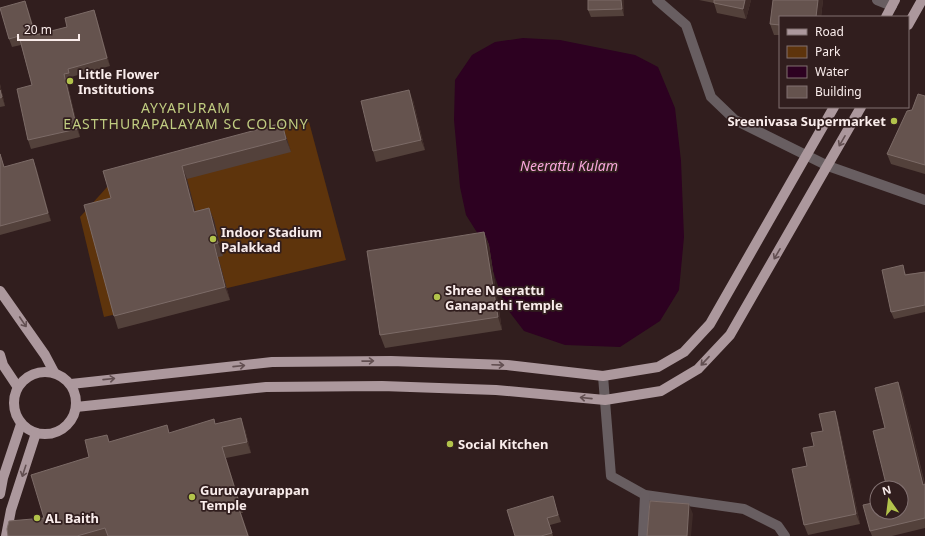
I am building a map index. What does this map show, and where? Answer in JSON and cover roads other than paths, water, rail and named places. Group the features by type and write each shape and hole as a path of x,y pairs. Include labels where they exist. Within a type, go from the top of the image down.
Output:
{"main road":[{"path":"909,22 922,0"},
{"path":"887,16 894,3"},
{"path":"71,384 272,362 391,361 507,365 603,376 658,367 684,352 710,324 833,108"},
{"path":"76,407 266,387 351,386 496,390 605,400 662,391 698,369 730,335 860,108"},
{"path":"0,291 45,355 54,372"},
{"path":"0,355 3,365 17,386"},
{"path":"40,372 54,372 71,384 76,394 76,407 72,420 62,429 50,434 36,434 21,424 14,412 13,399 17,386 27,376 40,372"},
{"path":"0,494 11,453 21,424"},
{"path":"6,536 11,510 36,434"}],"street":[{"path":"657,0 686,25 711,97 735,120 807,154 828,166 925,200"},
{"path":"877,0 894,3"},
{"path":"603,376 611,476 645,495 744,509 778,526 785,536"},
{"path":"643,536 645,495"}],"water":[{"name":"Neerattu Kulam","path":"523,38 560,40 635,55 658,67 675,108 681,161 684,237 679,290 660,321 620,347 565,345 524,331 505,306 483,242 466,215 460,187 454,120 455,80 472,55 495,42"}],"place":[{"name":"Little Flower Institutions","path":"70,81"},
{"name":"Sreenivasa Supermarket","path":"894,121"},
{"name":"Indoor Stadium Palakkad","path":"213,239"},
{"name":"Shree Neerattu Ganapathi Temple","path":"437,297"},
{"name":"Social Kitchen","path":"450,444"},
{"name":"Guruvayurappan Temple","path":"192,497"},
{"name":"AL Baith","path":"37,518"}],"district":[{"name":"AYYAPURAM EASTTHURAPALAYAM SC COLONY","path":"186,116"}]}
